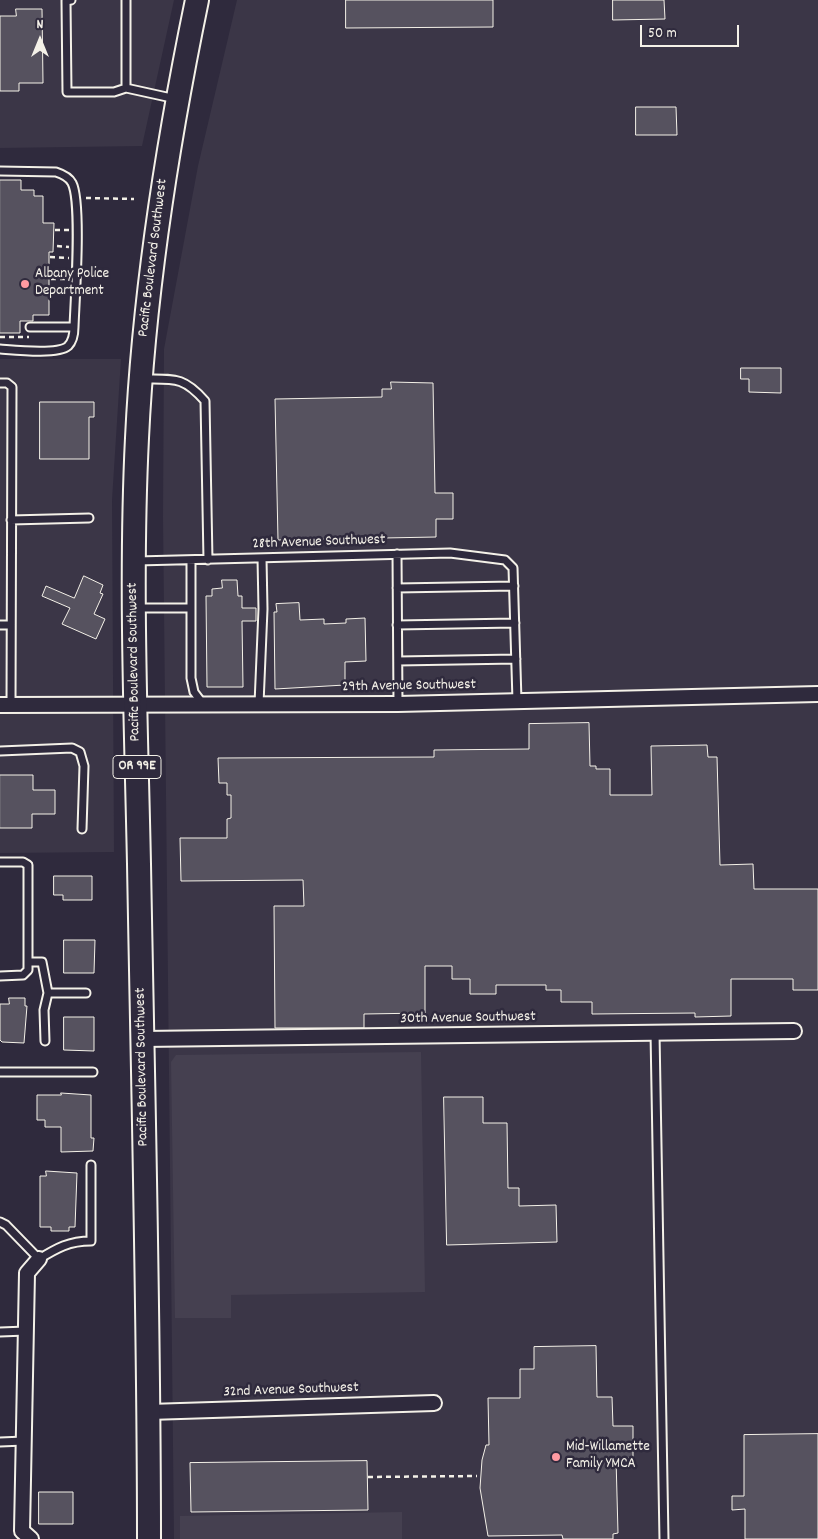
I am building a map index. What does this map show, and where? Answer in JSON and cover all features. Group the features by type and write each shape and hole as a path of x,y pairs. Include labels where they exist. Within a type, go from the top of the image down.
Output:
{"main road":[{"name":"Pacific Boulevard Southwest","path":"149,1539 149,1412 135,705 134,561 137,437 154,248 176,100 197,0"}],"street":[{"name":"29th Avenue Southwest","path":"6,705 398,704 818,694"},
{"name":"30th Avenue Southwest","path":"142,1040 794,1031"},
{"path":"31,1539 22,1531 27,1274 39,1259"},
{"name":"32nd Avenue Southwest","path":"149,1412 434,1403"}],"lane":[{"path":"71,0 66,1 67,92 114,92 126,88 176,100"},
{"path":"126,0 126,88"},
{"path":"0,171 56,172 64,174 71,181 76,213 74,336 69,345 62,349 0,349"},
{"path":"30,327 74,327"},
{"path":"142,379 178,379 195,390 205,401 208,560"},
{"path":"0,383 8,383 12,387 11,625 6,705"},
{"path":"11,520 89,518"},
{"name":"28th Avenue Southwest","path":"134,561 450,553 505,560 514,568 514,586"},
{"path":"397,554 398,704"},
{"path":"259,704 263,609 262,558"},
{"path":"191,560 191,678 194,692 204,705"},
{"path":"397,588 514,586 517,701"},
{"path":"135,608 190,608"},
{"path":"397,625 515,623"},
{"path":"0,625 11,625"},
{"path":"398,662 516,659"},
{"path":"0,751 72,748 80,752 84,766 82,829"},
{"path":"0,862 23,862 28,866 28,970 23,975 0,976"},
{"path":"28,962 42,962 48,993 44,1010 44,1041"},
{"path":"48,993 86,993"},
{"path":"655,1033 664,1539"},
{"path":"0,1072 93,1072"},
{"path":"0,1222 6,1225 39,1259 63,1244 75,1241 91,1241 91,1164"},
{"path":"0,1332 26,1331"},
{"path":"0,1442 24,1441"}],"path":[{"path":"82,198 134,199"},
{"path":"55,230 76,230"},
{"path":"50,257 75,258"},
{"path":"50,279 75,280"},
{"path":"368,1477 477,1476"}],"shaded area":[{"path":"0,0 174,0 142,146 0,148"},
{"path":"237,0 818,0 818,1539 174,1539 163,517 164,349 198,166"},
{"path":"0,359 121,359 112,500 114,852 0,853"},
{"path":"421,1052 425,1292 231,1295 231,1318 175,1318 171,1062 176,1055"},
{"path":"402,1512 402,1539 180,1539 180,1516"}],"building":[{"path":"346,0 493,0 493,27 346,28"},
{"path":"613,0 664,0 665,19 613,20"},
{"path":"16,9 42,9 43,83 19,83 19,91 0,91 0,16 16,16"},
{"path":"636,107 676,107 677,135 636,135"},
{"name":"Albany Police Department","path":"0,180 21,180 21,190 34,190 34,196 43,196 43,223 54,223 53,252 49,252 49,315 33,315 33,321 20,321 20,333 0,333"},
{"path":"741,368 781,368 781,393 749,392 749,379 741,379"},
{"path":"391,382 433,383 435,493 453,493 453,519 436,519 436,537 278,540 275,399 382,397 382,389 391,389"},
{"path":"40,402 94,402 94,417 89,417 89,459 40,459"},
{"path":"84,576 103,585 100,593 103,594 94,614 105,619 96,639 62,624 70,608 42,596 46,586 74,598"},
{"path":"222,580 237,580 238,596 242,596 242,608 256,608 256,621 242,621 243,687 207,687 206,596 212,596 212,589 222,588"},
{"path":"299,603 300,620 324,619 324,624 346,623 346,619 365,618 366,661 345,662 345,685 275,689 274,612 277,612 276,604"},
{"path":"589,723 590,766 596,766 596,769 610,769 610,795 652,795 651,746 707,745 708,757 717,757 720,865 753,864 754,889 818,889 818,990 793,990 793,979 731,979 731,1016 695,1017 695,1013 592,1014 592,1002 561,1002 561,990 546,990 546,985 496,985 496,994 470,994 470,979 452,979 452,966 425,966 425,1013 364,1014 364,1028 275,1028 274,906 304,906 303,880 181,881 180,838 227,838 227,819 231,818 231,795 227,795 227,783 219,783 218,758 434,757 434,750 529,749 529,724"},
{"path":"0,775 33,775 33,790 55,790 55,814 32,814 32,828 0,828"},
{"path":"54,876 92,876 92,900 63,900 63,895 54,895"},
{"path":"64,940 95,940 94,973 64,973"},
{"path":"9,998 25,998 25,1006 27,1006 24,1043 2,1042 0,1040 0,1004 9,1004"},
{"path":"64,1017 94,1017 94,1051 64,1050"},
{"path":"61,1093 91,1095 91,1138 94,1138 93,1151 61,1152 61,1127 45,1127 45,1120 37,1120 37,1095 61,1095"},
{"path":"444,1097 483,1097 483,1123 507,1123 508,1188 519,1188 519,1206 556,1205 557,1242 447,1245"},
{"path":"46,1171 77,1173 75,1227 69,1227 69,1231 51,1231 51,1227 40,1227 40,1176 46,1176"},
{"path":"596,1346 597,1397 612,1397 613,1426 633,1426 633,1458 616,1458 618,1533 613,1534 613,1539 563,1539 562,1535 488,1536 480,1488 482,1460 486,1445 489,1445 488,1398 520,1398 520,1369 534,1369 534,1347"},
{"path":"818,1434 818,1539 745,1539 745,1509 732,1510 732,1496 744,1496 744,1435"},
{"path":"367,1461 368,1510 191,1512 190,1463"},
{"path":"39,1492 73,1492 73,1524 39,1524"}],"place":[{"name":"Albany Police Department","path":"25,284"},
{"name":"Mid-Willamette Family YMCA","path":"556,1457"}]}
